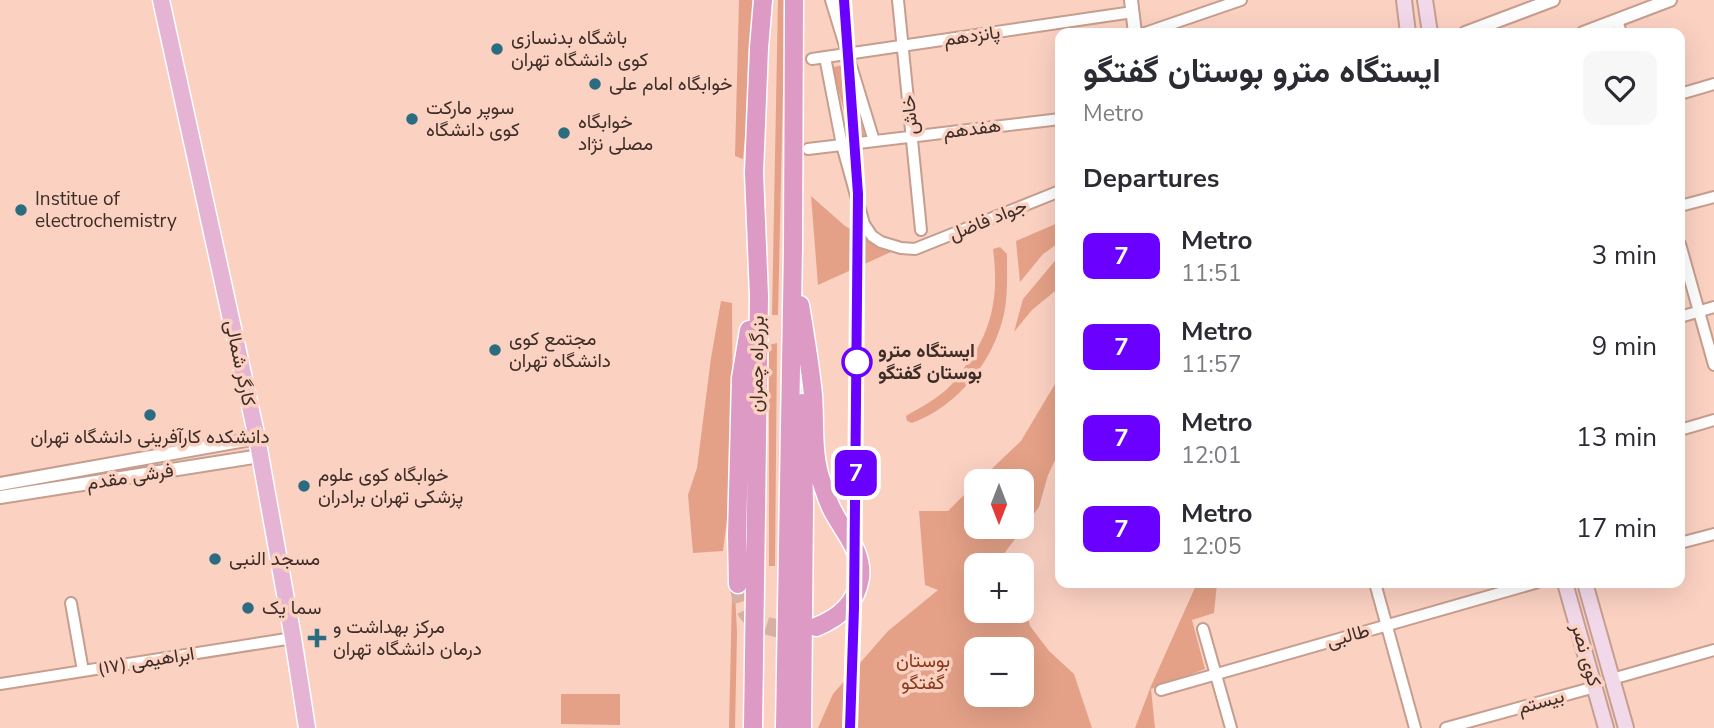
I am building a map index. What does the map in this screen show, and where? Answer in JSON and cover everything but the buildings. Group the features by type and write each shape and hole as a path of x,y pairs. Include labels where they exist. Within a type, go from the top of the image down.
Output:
{"highway":[{"name":"بزرگراه چمران","path":"753,728 759,296 754,173 763,0"},
{"name":"بزرگراه چمران","path":"785,728 794,0"},
{"path":"793,247 800,304 804,505 802,728"},
{"path":"738,584 741,378 748,335 759,296"},
{"path":"800,304 811,376 816,459 833,513 856,550 860,577 856,594 846,609 833,620 816,627"}],"main road":[{"name":"کارگر شمالی","path":"161,0 257,438 307,728"},
{"path":"1404,0 1407,28"},
{"path":"1425,0 1429,28"},
{"name":"کوی نصر","path":"1566,588 1606,728"},
{"name":"کوی نصر","path":"1586,588 1626,728"}],"street":[{"path":"831,0 874,141"},
{"name":"خاش","path":"898,0 921,230"},
{"path":"1160,28 1241,0"},
{"path":"1478,28 1553,0"},
{"path":"1619,27 1670,0"},
{"path":"1132,6 1134,28"},
{"name":"پانزدهم","path":"812,59 1132,6"},
{"path":"825,57 842,145"},
{"path":"1685,93 1714,84"},
{"name":"هفدهم","path":"808,149 1055,119"},
{"name":"جواد فاضل","path":"842,145 864,224 872,236 881,242 901,248 915,249 1055,193"},
{"path":"1685,205 1714,197"},
{"path":"1685,262 1714,365"},
{"path":"1685,315 1714,307"},
{"path":"1685,429 1714,420"},
{"name":"فرشی مقدم","path":"0,484 257,438"},
{"name":"فرشی مقدم","path":"0,498 260,456"},
{"path":"1685,542 1714,534"},
{"path":"1376,588 1415,728"},
{"name":"طالبی","path":"1161,690 1517,588"},
{"path":"71,603 83,671"},
{"path":"1203,629 1231,728"},
{"name":"ابراهیمی (۱۷)","path":"0,684 293,638"},
{"path":"1612,679 1714,650"},
{"name":"بیستم","path":"1446,728 1595,687"}],"green space":[{"path":"739,0 755,0 743,159 735,156"},
{"path":"778,0 785,0 778,315 772,315"},
{"path":"834,67 845,67 866,139 852,141 833,70"},
{"path":"811,196 845,226 891,252 818,285"},
{"path":"1055,224 1055,246 1043,254 1020,282 1016,241"},
{"path":"1000,247 1007,254 1006,300 999,332 991,349 971,380 944,406 912,423 907,421 906,416 953,383 982,340 992,312 994,297 993,249"},
{"path":"1054,262 1055,291 1032,310 1014,332 1023,299"},
{"path":"721,301 732,303 733,472 723,551 693,553 688,495 697,468"},
{"path":"777,343 775,566 769,566 769,345"},
{"name":"بوستان گفتگو","path":"1055,384 1055,460 1039,507 1034,514 1034,469 992,469 1021,441"},
{"name":"بوستان گفتگو","path":"964,495 964,539 1015,539 1004,553 964,553 964,623 1029,623 1049,651 1074,674 1092,728 818,728 833,694 888,631 938,590 925,585 919,511 948,511"},
{"path":"733,551 737,633 735,728 729,728"},
{"path":"1195,588 1216,588 1214,613 1192,620 1205,669 1151,689 1155,728 1135,728 1151,686"},
{"path":"561,694 620,694 620,725 561,724"}],"tunnel":[{"path":"738,584 750,617 777,628 799,629"}],"metro line":[{"name":"7","path":"844,0 858,194 854,608 850,728"}],"place":[{"name":"باشگاه بدنسازی کوی دانشگاه تهران","path":"497,49"},
{"name":"خوابگاه امام علی","path":"595,84"},
{"name":"سوپر مارکت کوی دانشگاه","path":"412,119"},
{"name":"خوابگاه مصلی نژاد","path":"564,133"},
{"name":"Institue of electrochemistry","path":"21,210"},
{"name":"مجتمع کوی دانشگاه تهران","path":"495,350"},
{"name":"ایستگاه مترو بوستان گفتگو","path":"857,362"},
{"name":"دانشکده کارآفرینی دانشگاه تهران","path":"150,415"},
{"name":"خوابگاه کوی علوم پزشکی تهران برادران","path":"304,486"},
{"name":"مسجد النبی","path":"215,559"},
{"name":"سما یک","path":"248,608"},
{"name":"مرکز بهداشت و درمان دانشگاه تهران","path":"317,638"}]}
